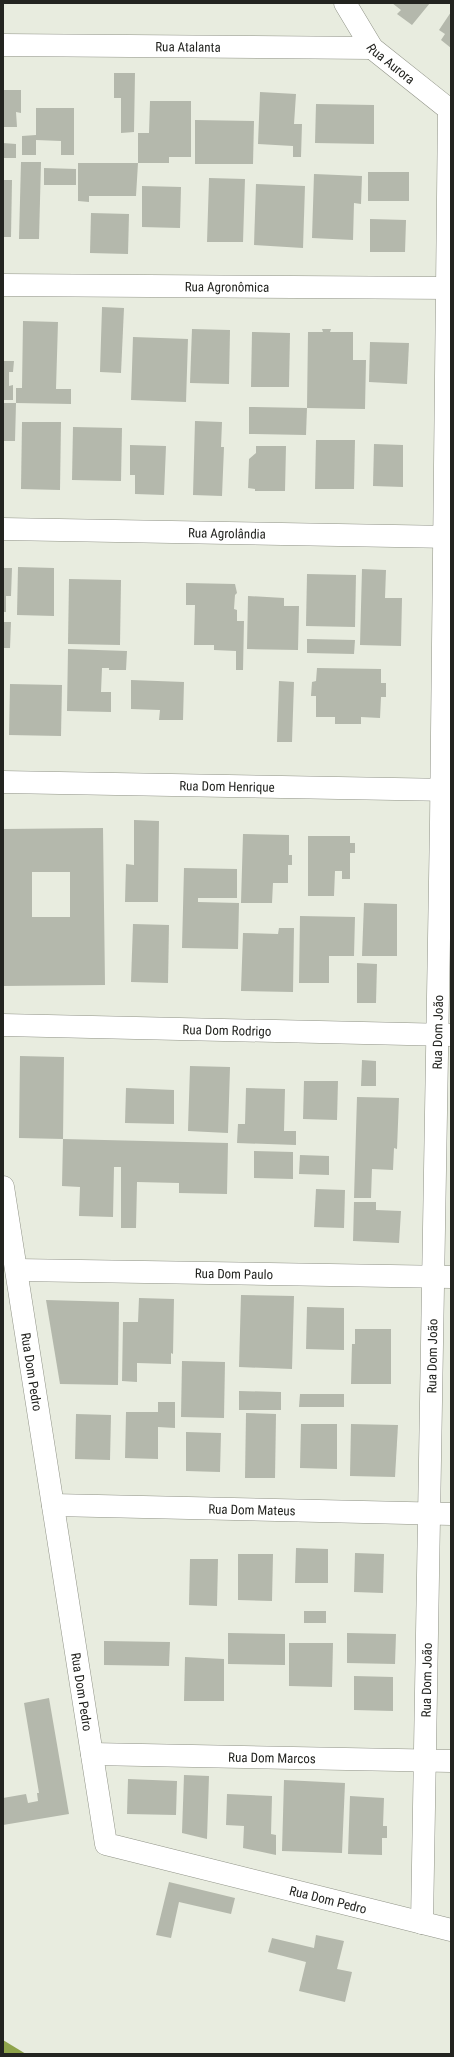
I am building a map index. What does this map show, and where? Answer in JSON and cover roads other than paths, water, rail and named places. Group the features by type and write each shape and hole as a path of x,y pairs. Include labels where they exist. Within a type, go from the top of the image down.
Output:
{"street":[{"name":"Rua Aurora","path":"345,3 372,48 450,110"},
{"name":"Rua Atalanta","path":"3,45 372,48"},
{"name":"Rua Dom João","path":"422,1923 429,1513 442,1277 450,110"},
{"name":"Rua Agronômica","path":"3,285 449,288"},
{"name":"Rua Agrolândia","path":"3,529 448,537"},
{"name":"Rua Dom Henrique","path":"3,782 446,790"},
{"name":"Rua Dom Rodrigo","path":"3,1025 444,1034"},
{"name":"Rua Dom Pedro","path":"3,1187 106,1844 451,1930"},
{"name":"Rua Dom Paulo","path":"17,1270 442,1277"},
{"name":"Rua Dom Mateus","path":"53,1505 451,1514"},
{"name":"Rua Dom Marcos","path":"92,1754 451,1761"}]}
